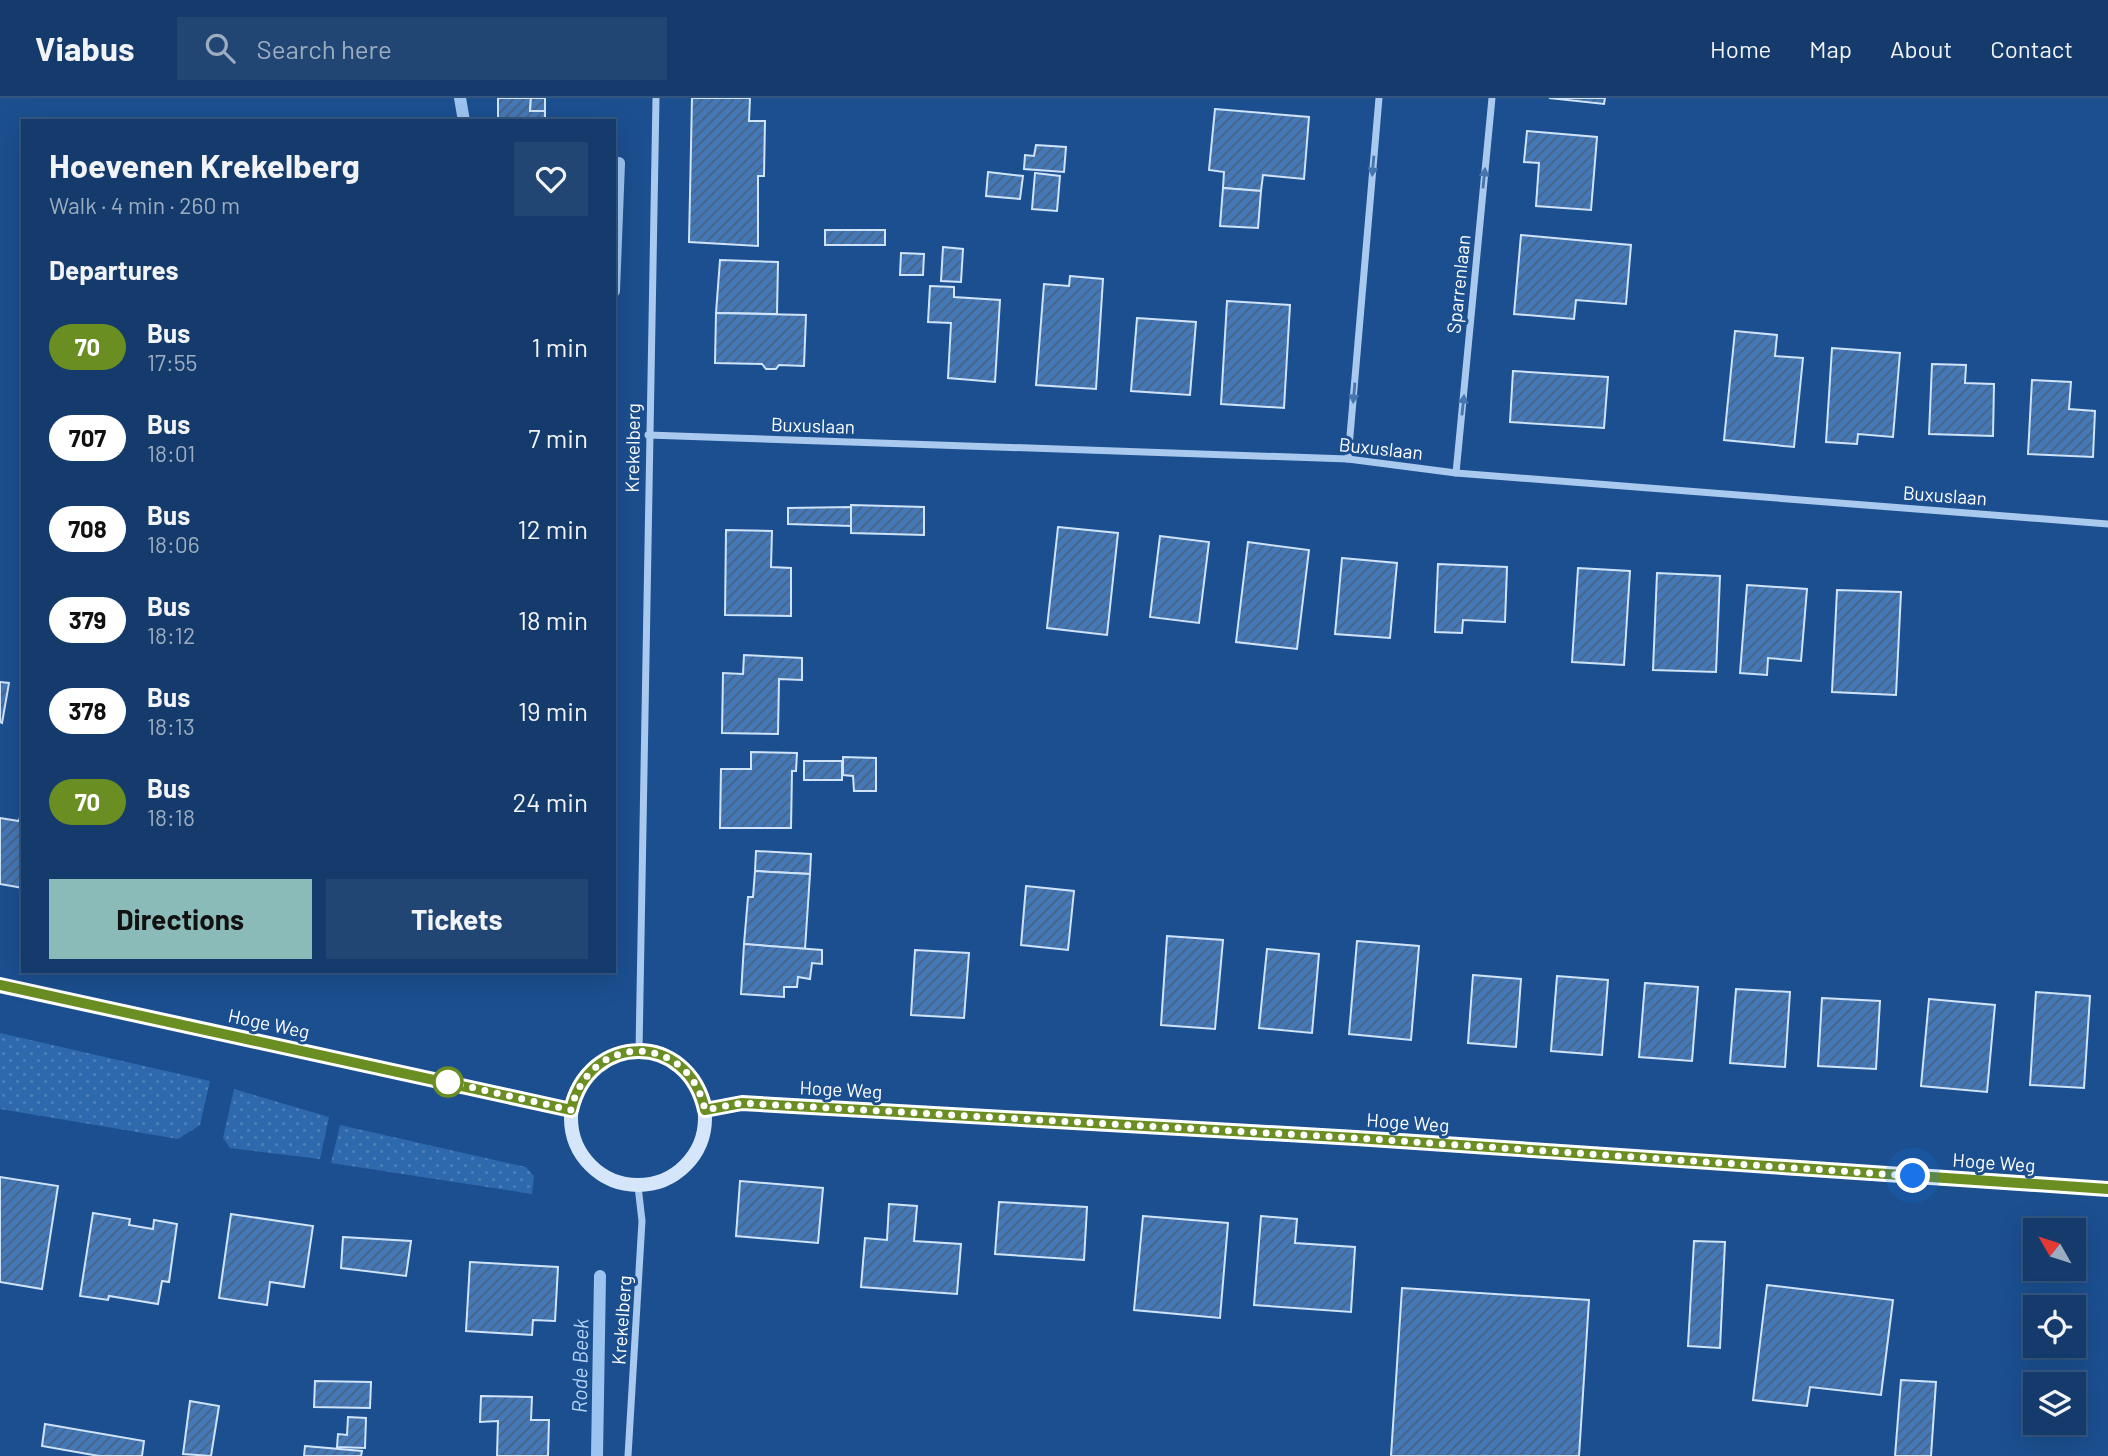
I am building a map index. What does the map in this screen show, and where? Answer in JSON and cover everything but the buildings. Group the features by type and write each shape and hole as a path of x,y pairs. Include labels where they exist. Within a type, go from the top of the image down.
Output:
{"street":[{"name":"Krekelberg","path":"639,1051 656,98"},
{"path":"1348,459 1379,98"},
{"name":"Sparrenlaan","path":"1456,473 1492,98"},
{"name":"Buxuslaan","path":"648,435 1348,459 1456,473 2108,524"},
{"name":"Hoge Weg","path":"0,985 571,1110"},
{"path":"622,1052 655,1053 683,1068 702,1094 705,1110 705,1129 699,1147 689,1163 657,1183 638,1186 611,1180 588,1163 574,1139 571,1110 582,1080 594,1068 622,1052"},
{"name":"Hoge Weg","path":"705,1110 742,1103 1314,1135 2108,1189"},
{"name":"Krekelberg","path":"628,1456 642,1221 638,1186"}],"shaded area":[{"path":"0,1033 210,1081 200,1125 178,1139 0,1109"},
{"path":"234,1089 329,1117 320,1159 230,1148 223,1138"},
{"path":"340,1125 526,1167 534,1176 532,1194 331,1163"}],"waterway":[{"name":"Rode Beek","path":"460,98 464,119"},
{"name":"Rode Beek","path":"616,163 619,163 616,240"},
{"name":"Rode Beek","path":"597,1456 600,1276"}],"bus line":[{"name":"70","path":"0,985 571,1110 582,1080 594,1068 607,1058 622,1052 639,1051 655,1053 683,1068 702,1094 705,1110 742,1103 1328,1136 2108,1189"}],"route":[{"path":"448,1082 571,1110 582,1080 594,1068 607,1058 622,1052 639,1051 655,1053 683,1068 702,1094 705,1110 742,1103 1356,1138 1913,1176"}]}
